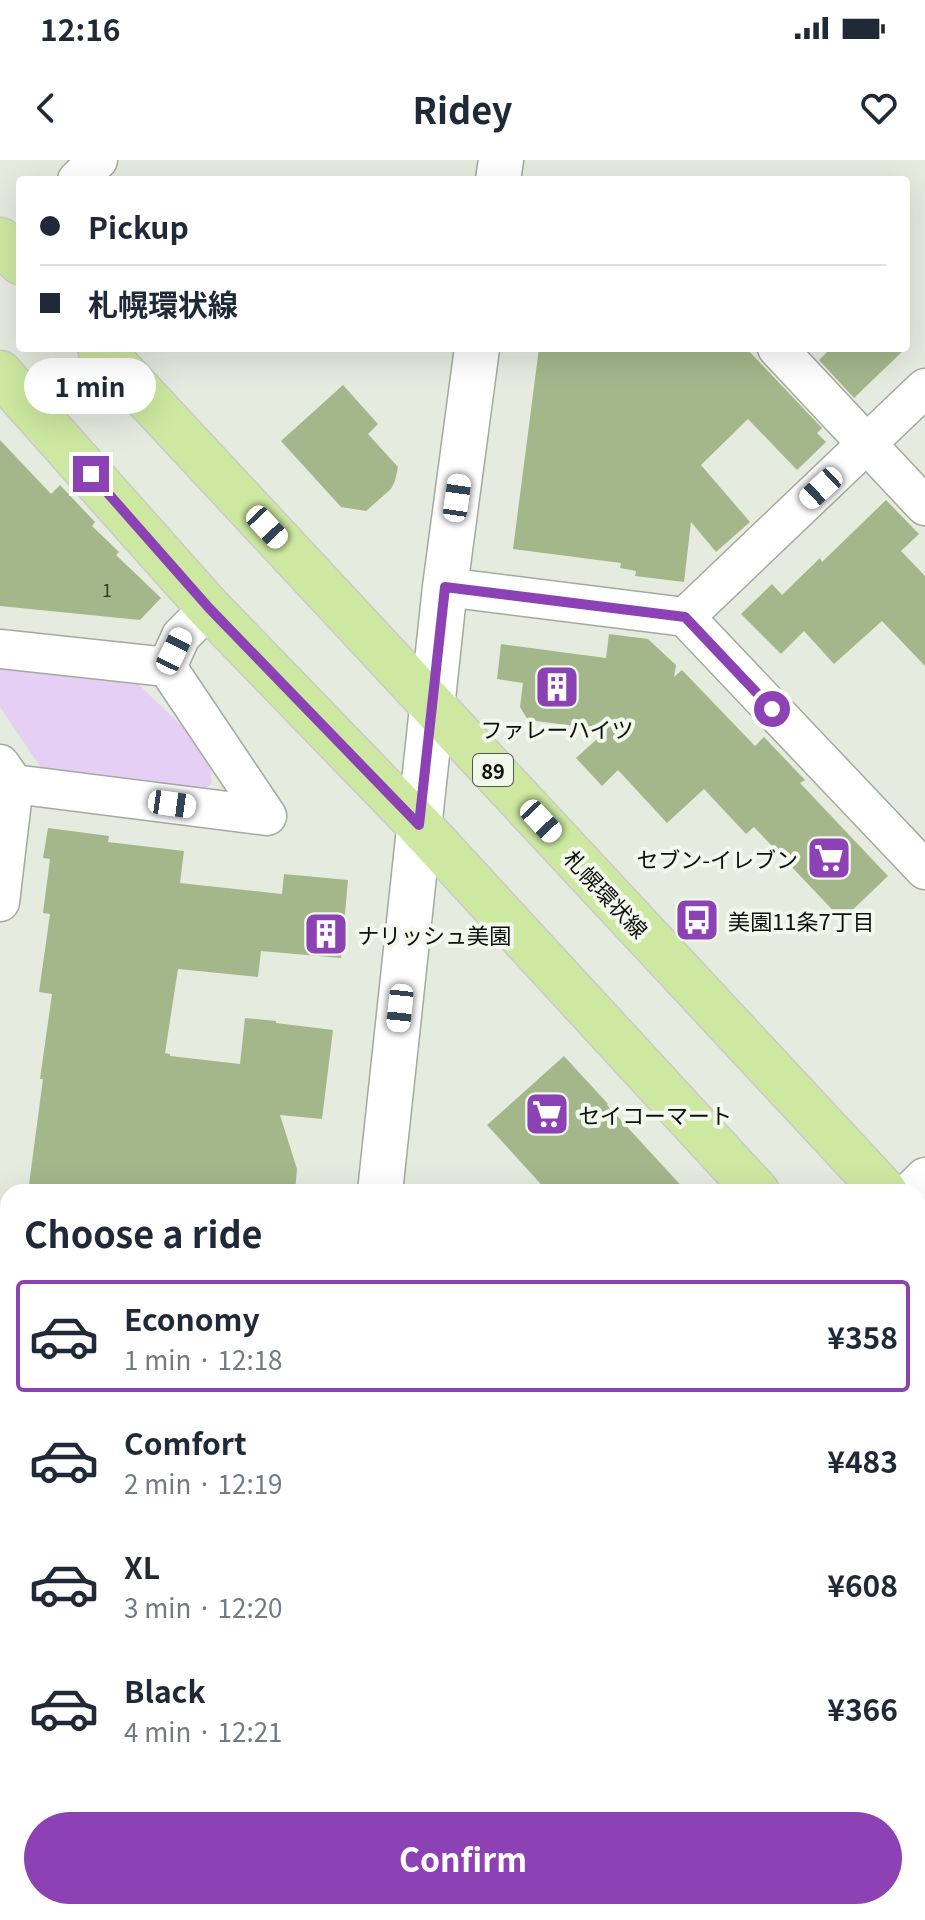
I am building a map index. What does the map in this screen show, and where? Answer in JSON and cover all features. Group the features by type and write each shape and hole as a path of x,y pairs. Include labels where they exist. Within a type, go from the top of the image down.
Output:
{"main road":[{"name":"札幌環状線","path":"104,352 878,1184"},
{"path":"0,373 209,608 419,825 750,1184"}],"street":[{"path":"81,176 98,160"},
{"path":"381,1184 445,587 476,352"},
{"path":"781,352 925,506"},
{"path":"685,617 925,388"},
{"path":"445,587 685,617 925,870"},
{"path":"167,667 181,636 209,608"},
{"path":"0,649 167,667 267,816 5,777 0,902"}],"shaded area":[{"path":"2,663 137,683 182,726 211,760 211,784 197,795 46,775 0,707"}],"building":[{"path":"538,352 750,352 822,428 817,433 826,442 797,470 748,419 701,465 750,522 716,552 691,522 684,582 635,576 636,571 620,568 621,563 513,549"},
{"path":"827,352 902,352 854,398 819,360"},
{"path":"343,385 378,424 368,434 398,467 391,489 366,511 341,507 281,441"},
{"path":"0,440 51,494 60,485 95,522 92,526 119,552 116,555 161,598 140,620 0,606"},
{"path":"886,500 919,534 901,551 925,576 925,666 882,621 834,664 804,631 781,654 741,614 772,584 782,595 820,558 822,562"},
{"path":"609,634 648,639 676,665 674,677 682,670 755,746 764,737 805,780 800,783 888,876 842,920 754,827 746,834 704,789 667,823 618,770 602,786 576,758 607,730 528,720 520,707 523,683 497,679 501,644 606,658"},
{"path":"48,828 109,836 108,842 184,851 180,883 282,894 284,874 348,880 341,958 261,951 258,977 178,969 165,1053 170,1056 240,1064 245,1018 333,1030 322,1119 280,1115 297,1169 296,1184 29,1184 52,994 39,992 50,914 43,913 50,859 43,858"},
{"path":"564,1056 680,1184 541,1184 487,1125"}],"place":[{"name":"ファレーハイツ","path":"557,687"},
{"name":"セブン-イレブン","path":"829,858"},
{"name":"美園11条7丁目","path":"697,920"},
{"name":"ナリッシュ美園","path":"326,934"},
{"name":"セイコーマート","path":"547,1114"}],"route":[{"path":"91,474 209,608 419,825 445,587 685,617 772,709"}]}
